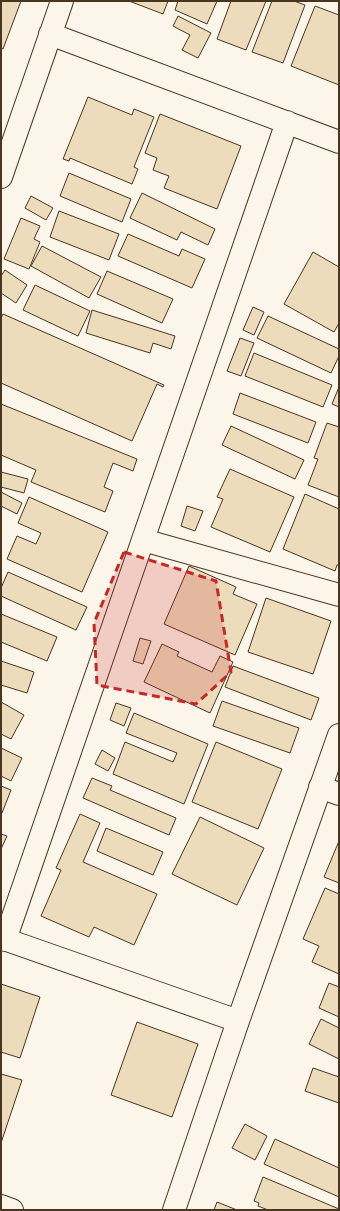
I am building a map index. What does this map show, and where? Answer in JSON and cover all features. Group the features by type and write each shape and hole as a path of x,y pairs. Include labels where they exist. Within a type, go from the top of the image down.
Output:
{"street":[{"path":"1,177 62,1"},
{"path":"50,34 339,142"},
{"path":"238,1021 3,939 143,540 287,122"},
{"path":"143,540 339,595"},
{"path":"174,1210 238,1021 329,790 339,735"},
{"path":"1,1206 12,1210"}],"highlighted area":[{"path":"124,552 216,581 231,672 196,704 97,685 94,623"}],"building":[{"path":"1,1 21,1 3,49 1,48"},
{"path":"129,1 168,1 163,14"},
{"path":"178,1 217,1 207,24 175,10"},
{"path":"231,1 266,1 246,50 217,39"},
{"path":"272,1 294,1 305,5 283,63 252,52"},
{"path":"315,6 339,15 339,85 291,66"},
{"path":"178,16 211,33 198,58 182,50 190,35 173,26"},
{"path":"88,97 132,115 134,109 154,117 134,167 138,169 132,184 70,158 69,161 63,159"},
{"path":"160,114 241,146 217,209 164,188 169,176 153,170 157,158 145,153"},
{"path":"69,173 131,199 122,222 60,196"},
{"path":"142,193 215,229 208,245 181,232 177,240 130,218"},
{"path":"31,196 53,208 46,220 25,208"},
{"path":"59,211 119,234 109,260 50,237"},
{"path":"21,218 40,226 34,239 40,242 29,269 4,259"},
{"path":"128,234 179,256 182,249 205,259 192,288 118,256"},
{"path":"42,246 101,277 89,298 31,266"},
{"path":"313,252 339,267 339,323 334,332 284,304"},
{"path":"5,270 27,285 16,303 1,293 1,276"},
{"path":"107,271 173,299 162,323 97,294"},
{"path":"35,285 90,311 78,336 23,310"},
{"path":"253,307 264,312 254,335 243,330"},
{"path":"92,310 175,336 171,349 153,343 150,353 86,333"},
{"path":"3,314 164,385 163,387 157,384 132,441 1,383 1,318"},
{"path":"268,316 339,349 339,356 331,373 257,338"},
{"path":"240,338 254,343 241,376 227,371"},
{"path":"254,353 332,385 323,407 245,376"},
{"path":"339,387 339,407 332,404"},
{"path":"240,393 316,422 308,443 233,414"},
{"path":"1,404 137,459 133,471 113,463 104,487 113,491 105,512 31,482 36,470 1,455"},
{"path":"327,423 339,427 339,497 308,485 318,459 314,458"},
{"path":"231,426 304,460 295,479 222,445"},
{"path":"230,469 294,497 270,552 211,527 223,499 217,497"},
{"path":"1,472 28,479 24,493 1,487"},
{"path":"1,492 22,503 17,514 1,506"},
{"path":"305,494 339,509 339,565 337,565 335,571 283,549"},
{"path":"29,497 108,532 82,592 7,559 17,536 36,544 41,533 18,523"},
{"path":"187,506 203,511 195,531 181,526"},
{"path":"189,566 236,587 233,594 257,604 235,655 164,624"},
{"path":"8,572 87,607 76,630 1,596 1,588"},
{"path":"266,598 331,621 313,674 248,652"},
{"path":"1,614 57,637 47,661 1,642"},
{"path":"140,638 151,641 143,664 133,661"},
{"path":"162,644 179,652 177,656 212,672 220,656 233,662 210,713 144,682"},
{"path":"1,661 34,672 27,693 1,685"},
{"path":"233,666 319,698 311,720 225,687"},
{"path":"222,701 299,728 290,753 213,726"},
{"path":"1,702 24,715 11,739 1,734"},
{"path":"116,703 131,708 124,726 110,720"},
{"path":"134,713 208,744 184,804 113,774 125,742 173,762 177,753 126,733"},
{"path":"216,742 282,769 258,829 192,802"},
{"path":"1,748 22,758 11,781 1,776"},
{"path":"102,750 115,758 108,771 95,764"},
{"path":"92,778 112,786 110,790 176,818 169,835 83,798"},
{"path":"1,786 11,790 2,813 1,813"},
{"path":"80,814 100,823 83,862 157,894 134,945 94,927 89,937 41,916 61,870 56,868"},
{"path":"200,817 264,848 237,905 172,874"},
{"path":"106,828 163,852 153,875 97,851"},
{"path":"1,834 7,836 1,849"},
{"path":"339,841 339,883 324,877"},
{"path":"325,888 339,894 339,974 312,962 319,946 303,939"},
{"path":"329,983 339,987 339,1017 319,1008"},
{"path":"1,984 40,997 20,1058 1,1052"},
{"path":"321,1019 339,1028 339,1059 309,1044"},
{"path":"137,1022 198,1044 172,1117 111,1095"},
{"path":"313,1068 339,1077 339,1103 305,1091"},
{"path":"1,1074 22,1080 1,1143"},
{"path":"245,1124 267,1136 255,1160 232,1148"},
{"path":"275,1139 339,1168 339,1197 264,1164"},
{"path":"263,1177 339,1210 268,1210 258,1206 259,1203 254,1201"},
{"path":"217,1202 237,1210 214,1210"}]}
